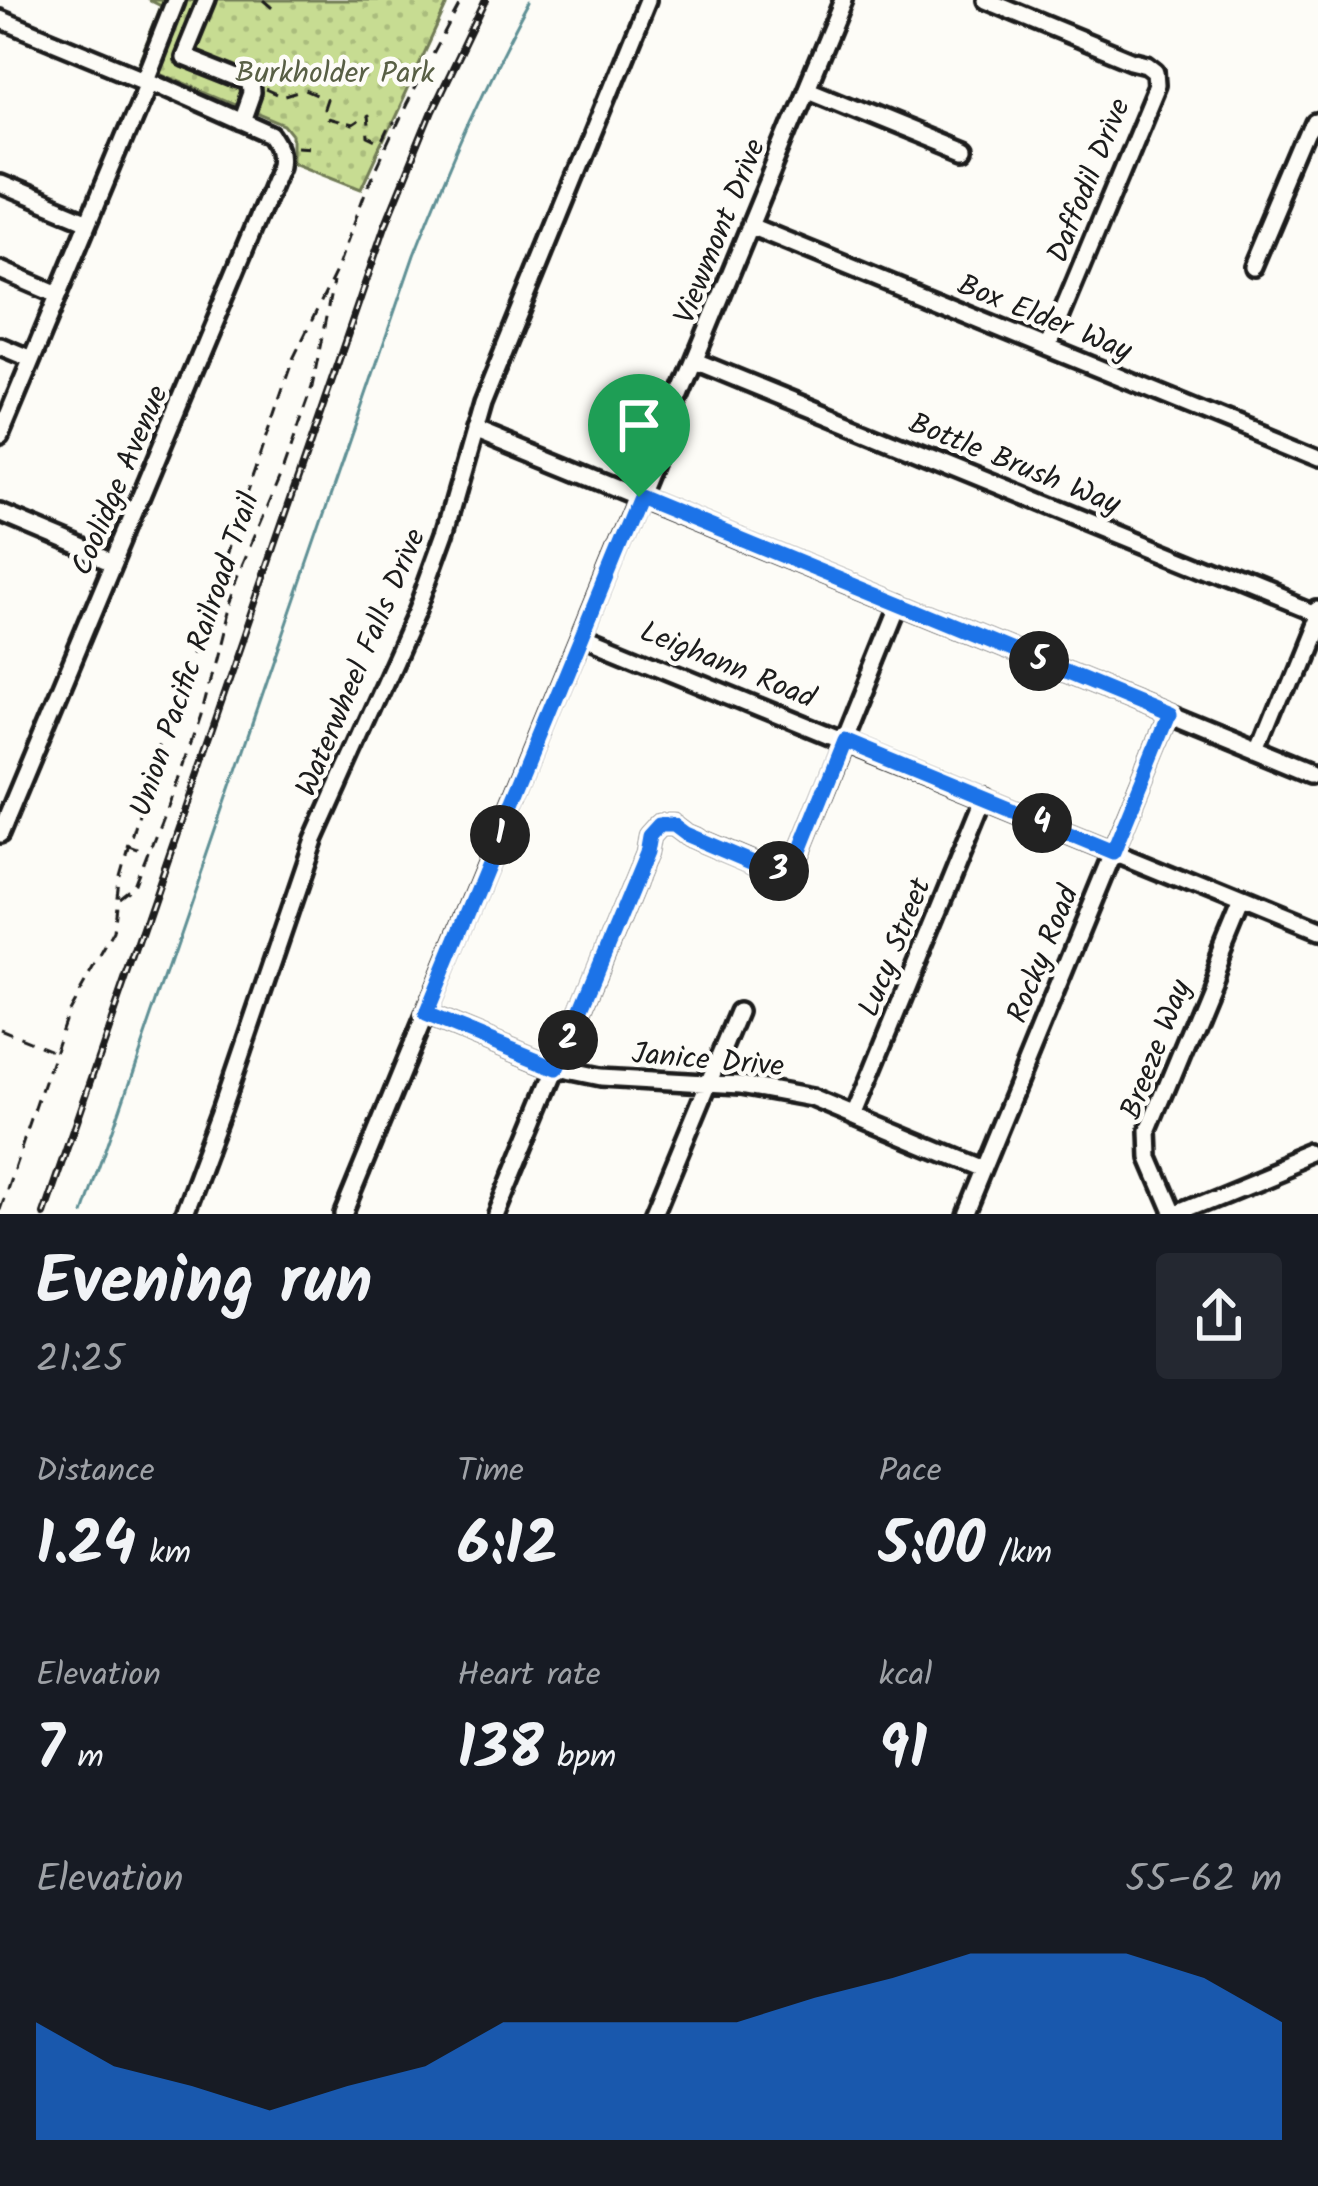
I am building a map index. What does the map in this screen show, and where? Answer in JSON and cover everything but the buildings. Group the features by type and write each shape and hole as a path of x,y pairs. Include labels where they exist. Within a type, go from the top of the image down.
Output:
{"street":[{"path":"0,434 175,0"},
{"path":"206,0 183,56 251,83 242,122"},
{"name":"Waterwheel Falls Drive","path":"183,1214 314,840 398,658 505,346 647,0"},
{"name":"Viewmont Drive","path":"343,1214 843,0"},
{"name":"Daffodil Drive","path":"985,0 1156,71 1157,85 1048,347"},
{"path":"0,20 146,79 288,145"},
{"path":"808,88 965,152"},
{"path":"1257,266 1318,122"},
{"name":"Coolidge Avenue","path":"0,834 288,145"},
{"path":"0,184 89,221"},
{"name":"Box Elder Way","path":"751,226 1318,458"},
{"path":"0,270 58,295"},
{"path":"0,346 32,359"},
{"name":"Bottle Brush Way","path":"695,361 1316,610"},
{"path":"474,430 1318,776"},
{"path":"0,513 114,561"},
{"path":"497,1214 649,836 659,825 673,825 772,871 787,872 796,861 900,604"},
{"path":"1259,752 1316,610"},
{"name":"Leighann Road","path":"583,635 1318,936"},
{"name":"Rocky Road","path":"964,1214 1169,715"},
{"name":"Lucy Street","path":"854,1116 984,799"},
{"name":"Breeze Way","path":"1175,1214 1150,1158 1149,1130 1242,905"},
{"path":"655,1214 738,1012"},
{"name":"Janice Drive","path":"426,1014 557,1068 601,1077 741,1085 812,1098 982,1169"},
{"path":"1175,1214 1318,1156"}],"path":[{"path":"264,0 280,14"},
{"name":"Union Pacific Railroad Trail","path":"0,1210 75,996 114,931 120,880 167,718 292,358 334,277 396,126 463,0"},
{"path":"253,88 282,98 305,91 326,100 322,113 327,119 351,126 366,116 368,138 381,144 391,123 396,126"},
{"path":"324,127 327,119"},
{"path":"288,145 314,147"},
{"name":"Union Pacific Railroad Trail","path":"118,899 135,886 180,771 237,577 284,469 312,387 334,277"},
{"path":"129,847 147,854"},
{"path":"0,1029 54,1051"}],"green space":[{"name":"Burkholder Park","path":"149,0 449,0 362,188 293,161 293,135 285,125 138,64 161,6"}],"waterway":[{"path":"84,1214 414,255 468,126 530,0"}],"railway":[{"path":"44,1214 385,226 485,0"}],"route":[{"path":"639,497 1169,715 1113,852 844,741 796,861 787,872 772,871 673,825 659,825 649,836 557,1068 426,1014 639,497"}]}
